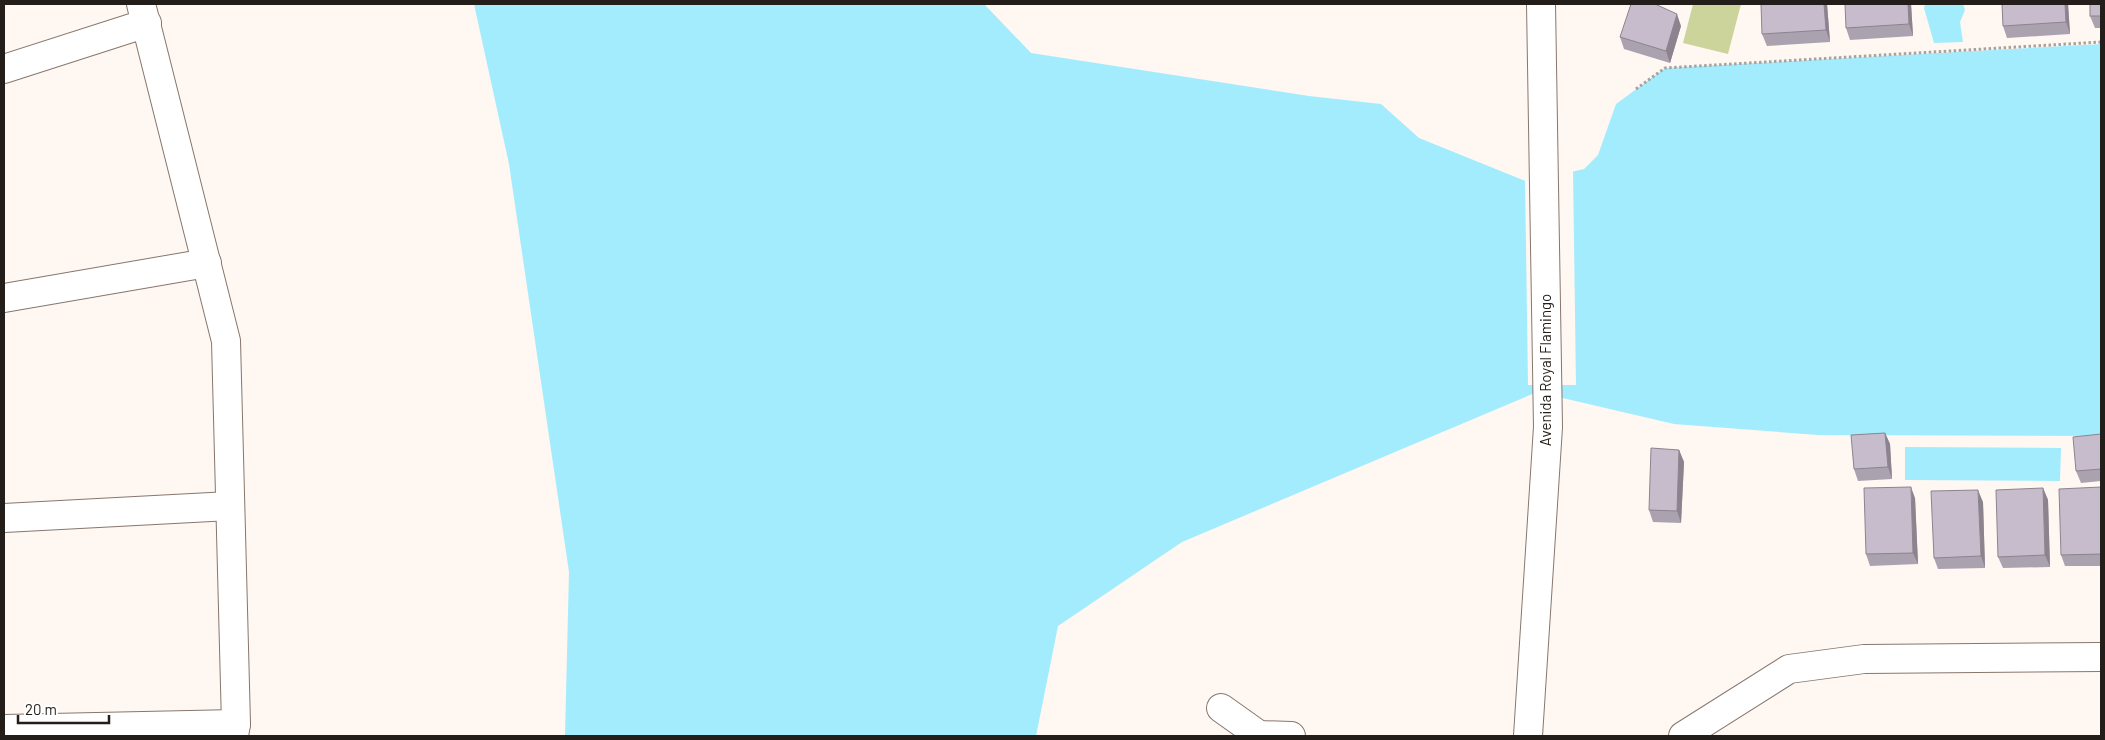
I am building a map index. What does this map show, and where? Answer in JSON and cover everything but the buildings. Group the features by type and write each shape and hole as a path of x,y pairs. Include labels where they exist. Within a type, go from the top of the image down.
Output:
{"street":[{"name":"Avenida Royal Flamingo","path":"1528,736 1548,427 1541,4"},
{"path":"4,69 144,14 226,341 235,730 4,729"},
{"path":"4,298 207,263"},
{"path":"4,518 230,506"},
{"path":"1683,736 1789,669 1864,659 2101,657"},
{"path":"1221,708 1259,735 1291,736"}],"path":[{"path":"1636,89 1665,68 2101,42"}],"green space":[{"path":"1693,4 1741,4 1728,54 1683,43"}],"water":[{"path":"474,4 984,4 1031,53 1309,96 1381,104 1419,138 1528,182 1584,169 1598,155 1616,104 1665,68 2101,44 2101,436 1818,435 1674,424 1537,392 1182,542 1058,626 1036,736 565,736 569,572 509,164"},
{"path":"1925,4 1963,4 1965,10 1960,22 1963,42 1934,43 1924,8"},
{"path":"1905,447 2061,448 2060,481 1905,480"}],"pier":[{"path":"1573,169 1576,385 1528,385 1525,178 1528,180"}]}
